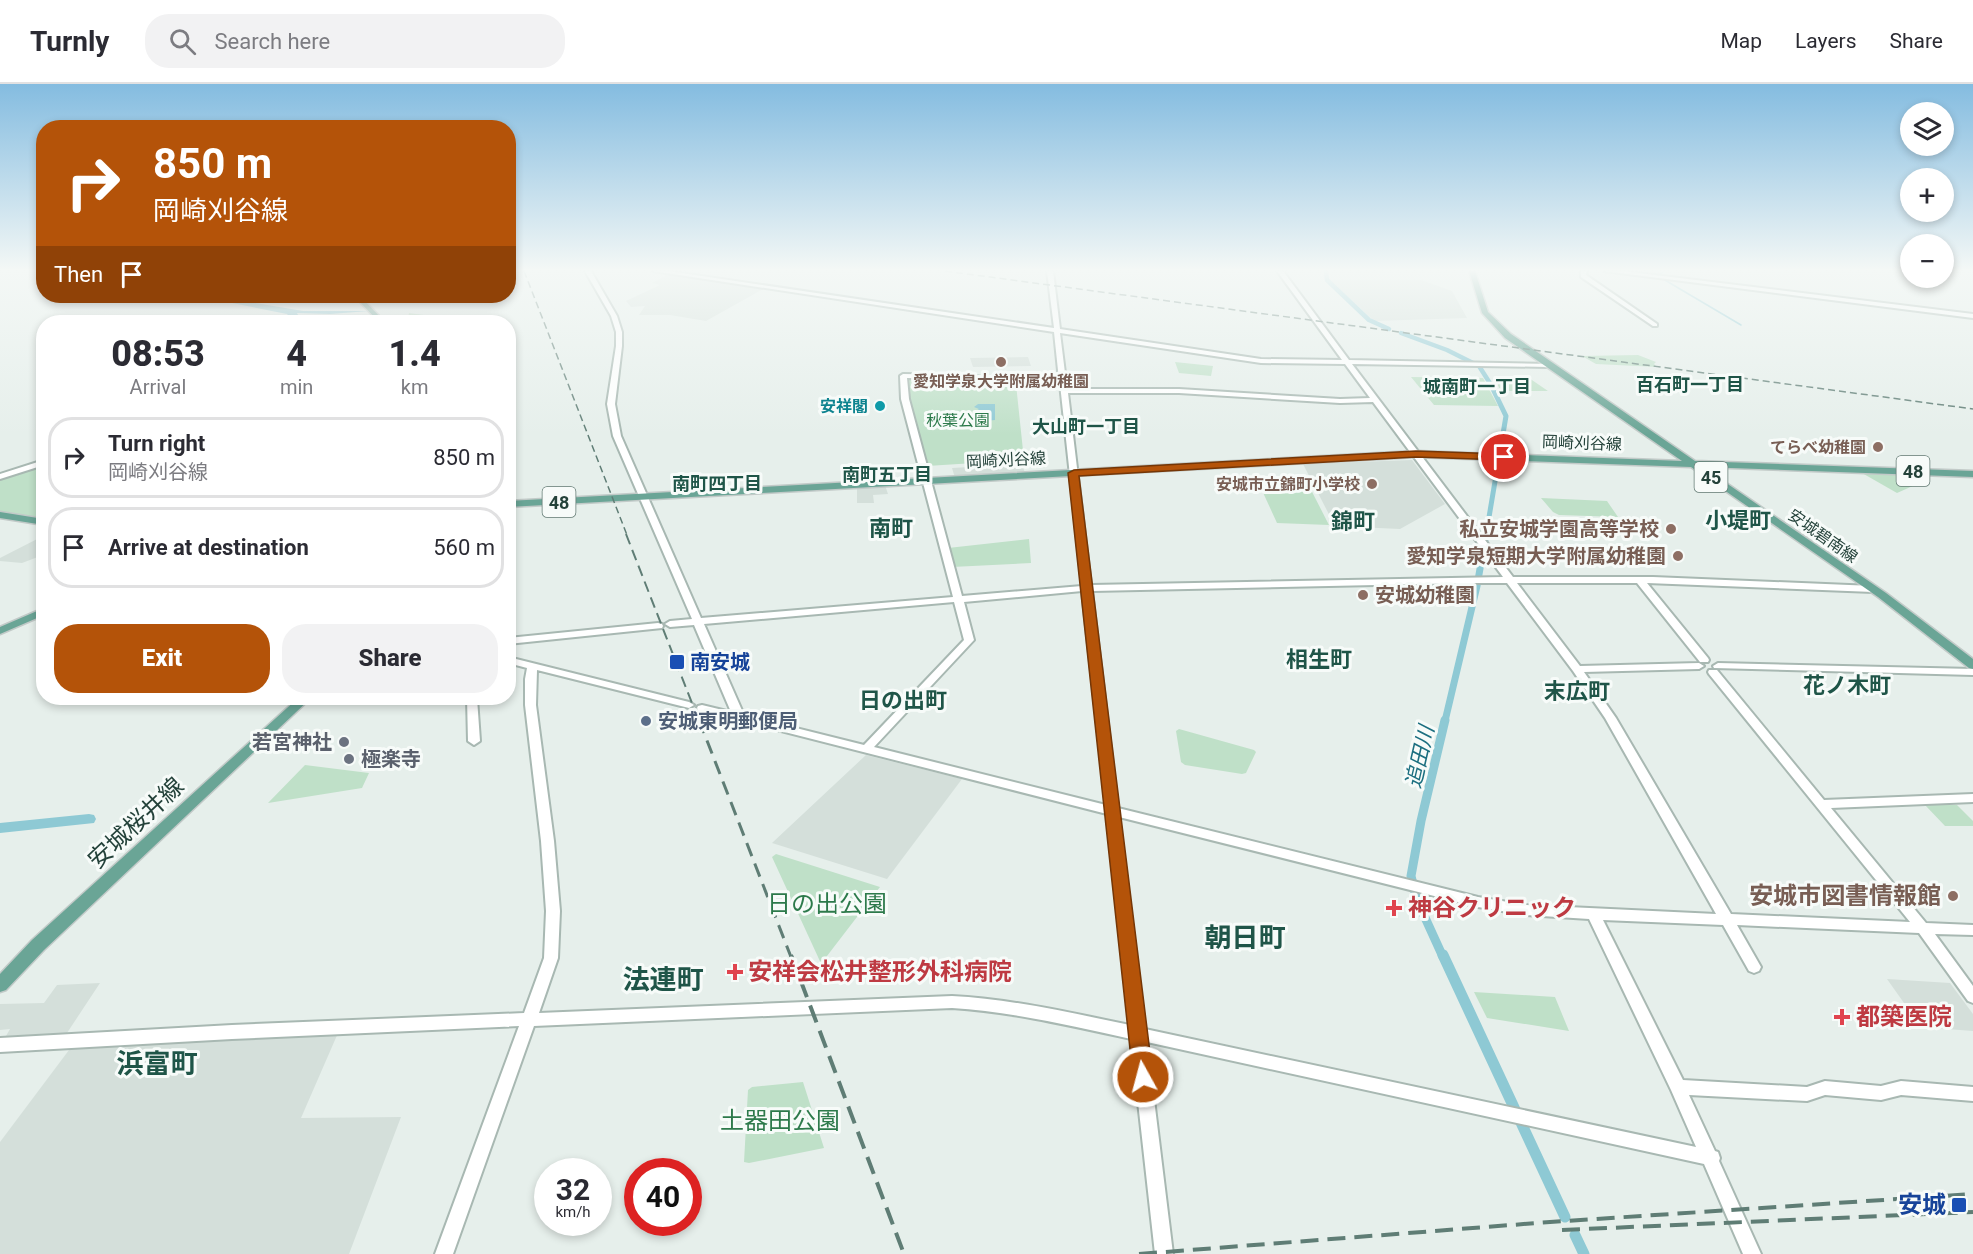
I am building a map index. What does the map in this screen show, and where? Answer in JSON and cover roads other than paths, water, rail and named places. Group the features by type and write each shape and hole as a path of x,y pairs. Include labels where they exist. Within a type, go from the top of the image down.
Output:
{"main road":[{"name":"安城碧南線","path":"1496,326 1549,365 1873,589 1929,629 1973,665"},
{"name":"岡崎刈谷線","path":"516,504 1416,454 1973,474"},
{"path":"0,516 36,521"},
{"path":"0,631 36,614"},
{"name":"安城桜井線","path":"0,972 71,903 106,875 289,705"},
{"name":"安城桜井線","path":"0,985 38,945 297,705"}],"street":[{"path":"617,326 620,346 611,404 617,436 739,717"},
{"path":"1016,326 1261,361 1549,365"},
{"path":"1057,326 1111,810 1164,1254"},
{"path":"1321,326 1577,669 1610,718 1754,967"},
{"path":"866,749 969,640 905,399 903,376 968,377 1064,386 1340,401 1376,400"},
{"path":"0,477 36,465"},
{"path":"516,640 1087,588 1470,580 1512,582 1640,580 1873,589"},
{"path":"1640,580 1702,663"},
{"path":"516,662 689,705"},
{"path":"1577,669 1702,663 1716,669 1973,672"},
{"path":"444,1254 546,976 554,937 554,896 533,729 530,678 533,666"},
{"path":"1716,669 1922,927 1973,997"},
{"path":"472,705 474,741"},
{"path":"702,708 1478,902 1526,910 1593,914 1973,930"},
{"path":"1822,804 1973,798"},
{"path":"1593,914 1712,1158 1752,1254"},
{"path":"0,1045 952,1002 987,1004 1043,1013 1712,1158"},
{"path":"1678,1087 1807,1094 1825,1088 1881,1093 1900,1088 1973,1094"}],"water":[{"path":"978,404 995,404 995,420 985,421 975,418 975,412 979,409 974,407"}],"waterway":[{"name":"追田川","path":"1381,326 1389,329"},
{"name":"追田川","path":"1401,333 1447,350 1479,366 1493,388"},
{"name":"追田川","path":"1486,535 1506,416 1492,387"},
{"name":"追田川","path":"1445,721 1477,586 1486,534"},
{"name":"追田川","path":"1443,957 1417,900 1411,876 1421,821 1445,720"},
{"path":"0,828 89,819"},
{"name":"追田川","path":"1443,955 1565,1217"},
{"name":"追田川","path":"1575,1235 1584,1254"}],"railway":[{"path":"545,326 627,535"},
{"path":"1352,326 1973,409"},
{"path":"626,534 699,721"},
{"path":"699,720 791,957"},
{"path":"791,955 904,1254"},
{"path":"1139,1254 1550,1222 1973,1194"},
{"path":"1562,1230 1973,1212"}],"place":[{"name":"愛知学泉大学附属幼稚園","path":"1001,362"},
{"name":"安祥閣","path":"880,406"},
{"name":"てらべ幼稚園","path":"1878,447"},
{"name":"安城市立錦町小学校","path":"1372,484"},
{"name":"私立安城学園高等学校","path":"1671,529"},
{"name":"愛知学泉短期大学附属幼稚園","path":"1678,556"},
{"name":"安城幼稚園","path":"1363,595"},
{"name":"南安城","path":"677,662"},
{"name":"安城東明郵便局","path":"646,721"},
{"name":"若宮神社","path":"344,742"},
{"name":"極楽寺","path":"349,759"},
{"name":"安城市図書情報館","path":"1953,896"},
{"name":"神谷クリニック","path":"1394,908"},
{"name":"安祥会松井整形外科病院","path":"735,972"},
{"name":"都築医院","path":"1842,1017"},
{"name":"安城","path":"1959,1205"}],"district":[{"name":"百石町一丁目","path":"1690,384"},
{"name":"城南町一丁目","path":"1477,386"},
{"name":"大山町一丁目","path":"1086,426"},
{"name":"南町五丁目","path":"887,474"},
{"name":"南町四丁目","path":"717,483"},
{"name":"小堤町","path":"1738,520"},
{"name":"錦町","path":"1353,521"},
{"name":"南町","path":"891,528"},
{"name":"相生町","path":"1319,659"},
{"name":"花ノ木町","path":"1847,685"},
{"name":"末広町","path":"1577,691"},
{"name":"日の出町","path":"903,700"},
{"name":"朝日町","path":"1245,938"},
{"name":"法連町","path":"663,980"},
{"name":"浜富町","path":"157,1064"}],"park label":[{"name":"秋葉公園","path":"958,420"},
{"name":"日の出公園","path":"827,904"},
{"name":"土器田公園","path":"780,1121"}]}
